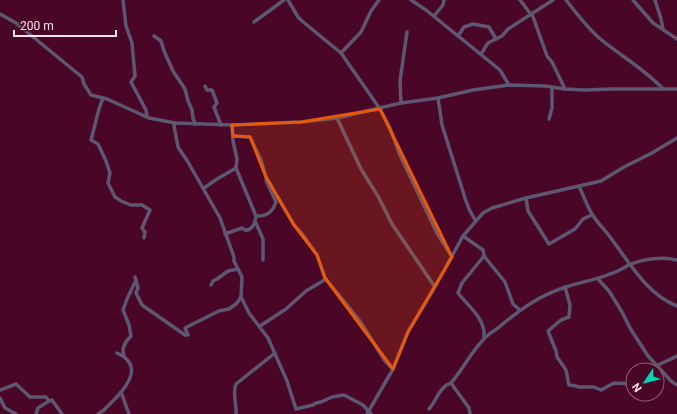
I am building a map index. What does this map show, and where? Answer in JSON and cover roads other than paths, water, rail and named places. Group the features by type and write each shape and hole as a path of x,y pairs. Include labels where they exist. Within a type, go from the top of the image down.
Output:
{"street":[{"path":"123,0 126,26 132,44 136,76 131,82 146,110 147,118"},
{"path":"254,22 284,0"},
{"path":"288,0 302,22 341,53 380,109 390,128 399,154 437,233 452,257"},
{"path":"341,53 360,32 379,0"},
{"path":"411,0 434,16 500,70 509,85"},
{"path":"418,5 422,0"},
{"path":"434,16 443,5 444,0"},
{"path":"520,0 532,14 547,56 552,62 565,89"},
{"path":"480,54 486,45 553,0"},
{"path":"566,0 589,29 623,57 654,79 664,89"},
{"path":"633,0 653,23 677,39"},
{"path":"655,0 663,29"},
{"path":"0,14 16,23 82,77 84,84 91,94 147,118 175,123 232,125 301,122 337,118 380,109 400,103 438,98 473,90 509,85 545,86 552,88 585,90 677,89"},
{"path":"458,36 464,27 473,24 488,27 496,39"},
{"path":"400,103 400,81 407,32"},
{"path":"154,36 161,41 173,71 185,89 195,124"},
{"path":"205,86 207,90 212,90 216,97 217,103 214,107 221,125"},
{"path":"549,119 552,108 552,88"},
{"path":"103,98 91,140 98,144 106,161 110,173 108,183 115,197 121,201 131,204 142,205 150,210 142,228 145,232 144,238"},
{"path":"438,98 442,125 469,210 475,220"},
{"path":"337,118 361,169 379,198 392,224 435,287"},
{"path":"175,123 174,126 178,147 217,210 234,261 242,277 241,297 249,313 260,326 275,353 287,381 297,414"},
{"path":"225,234 242,228 246,230 250,229 253,227 256,216 236,168 237,159 232,136 232,125"},
{"path":"232,136 250,137 261,160 268,186 276,202 274,208 268,214 262,217 256,216"},
{"path":"296,408 313,405 332,397 344,395 363,405 369,413 394,369 408,332 463,236 475,220 488,209 526,198 601,181 677,138"},
{"path":"204,188 217,178 236,168"},
{"path":"266,177 294,225 317,255 326,279 360,321 385,361 394,369"},
{"path":"579,186 592,215 613,240 630,265 648,286 661,298 677,306"},
{"path":"526,198 528,210 549,244 574,229 583,219 592,215"},
{"path":"255,222 263,240 263,260"},
{"path":"463,236 483,250 484,256 505,282 513,304 520,310"},
{"path":"484,256 462,284 458,293 478,317 485,332 484,338"},
{"path":"429,408 443,388 447,384 451,383 457,376 484,338 520,310 538,299 565,287 598,279 630,265 647,260 670,258 677,260"},
{"path":"210,284 213,281 218,280 228,271 238,269"},
{"path":"98,414 107,409 121,392 132,371 130,364 122,353 123,346 131,336 129,325 123,310 135,278 138,288 136,293 142,305 185,335 188,335 186,328 219,311 229,309 237,303 241,297"},
{"path":"260,326 286,309 306,291 326,279"},
{"path":"598,279 609,292 638,341 653,362"},
{"path":"565,287 570,305 569,317 560,320 548,331 557,357 566,370 569,385 578,387 594,387 601,390 614,383 625,384"},
{"path":"485,332 490,333"},
{"path":"117,353 124,356"},
{"path":"236,414 237,406 234,387 275,353"},
{"path":"664,362 677,356"},
{"path":"665,374 677,385"},
{"path":"451,383 469,408 470,414"},
{"path":"0,390 16,384 30,397 46,397 49,401"},
{"path":"121,392 129,414"},
{"path":"0,398 6,408 16,414"},
{"path":"36,414 38,408 52,400 55,402 62,414"},
{"path":"107,409 107,414"}]}
